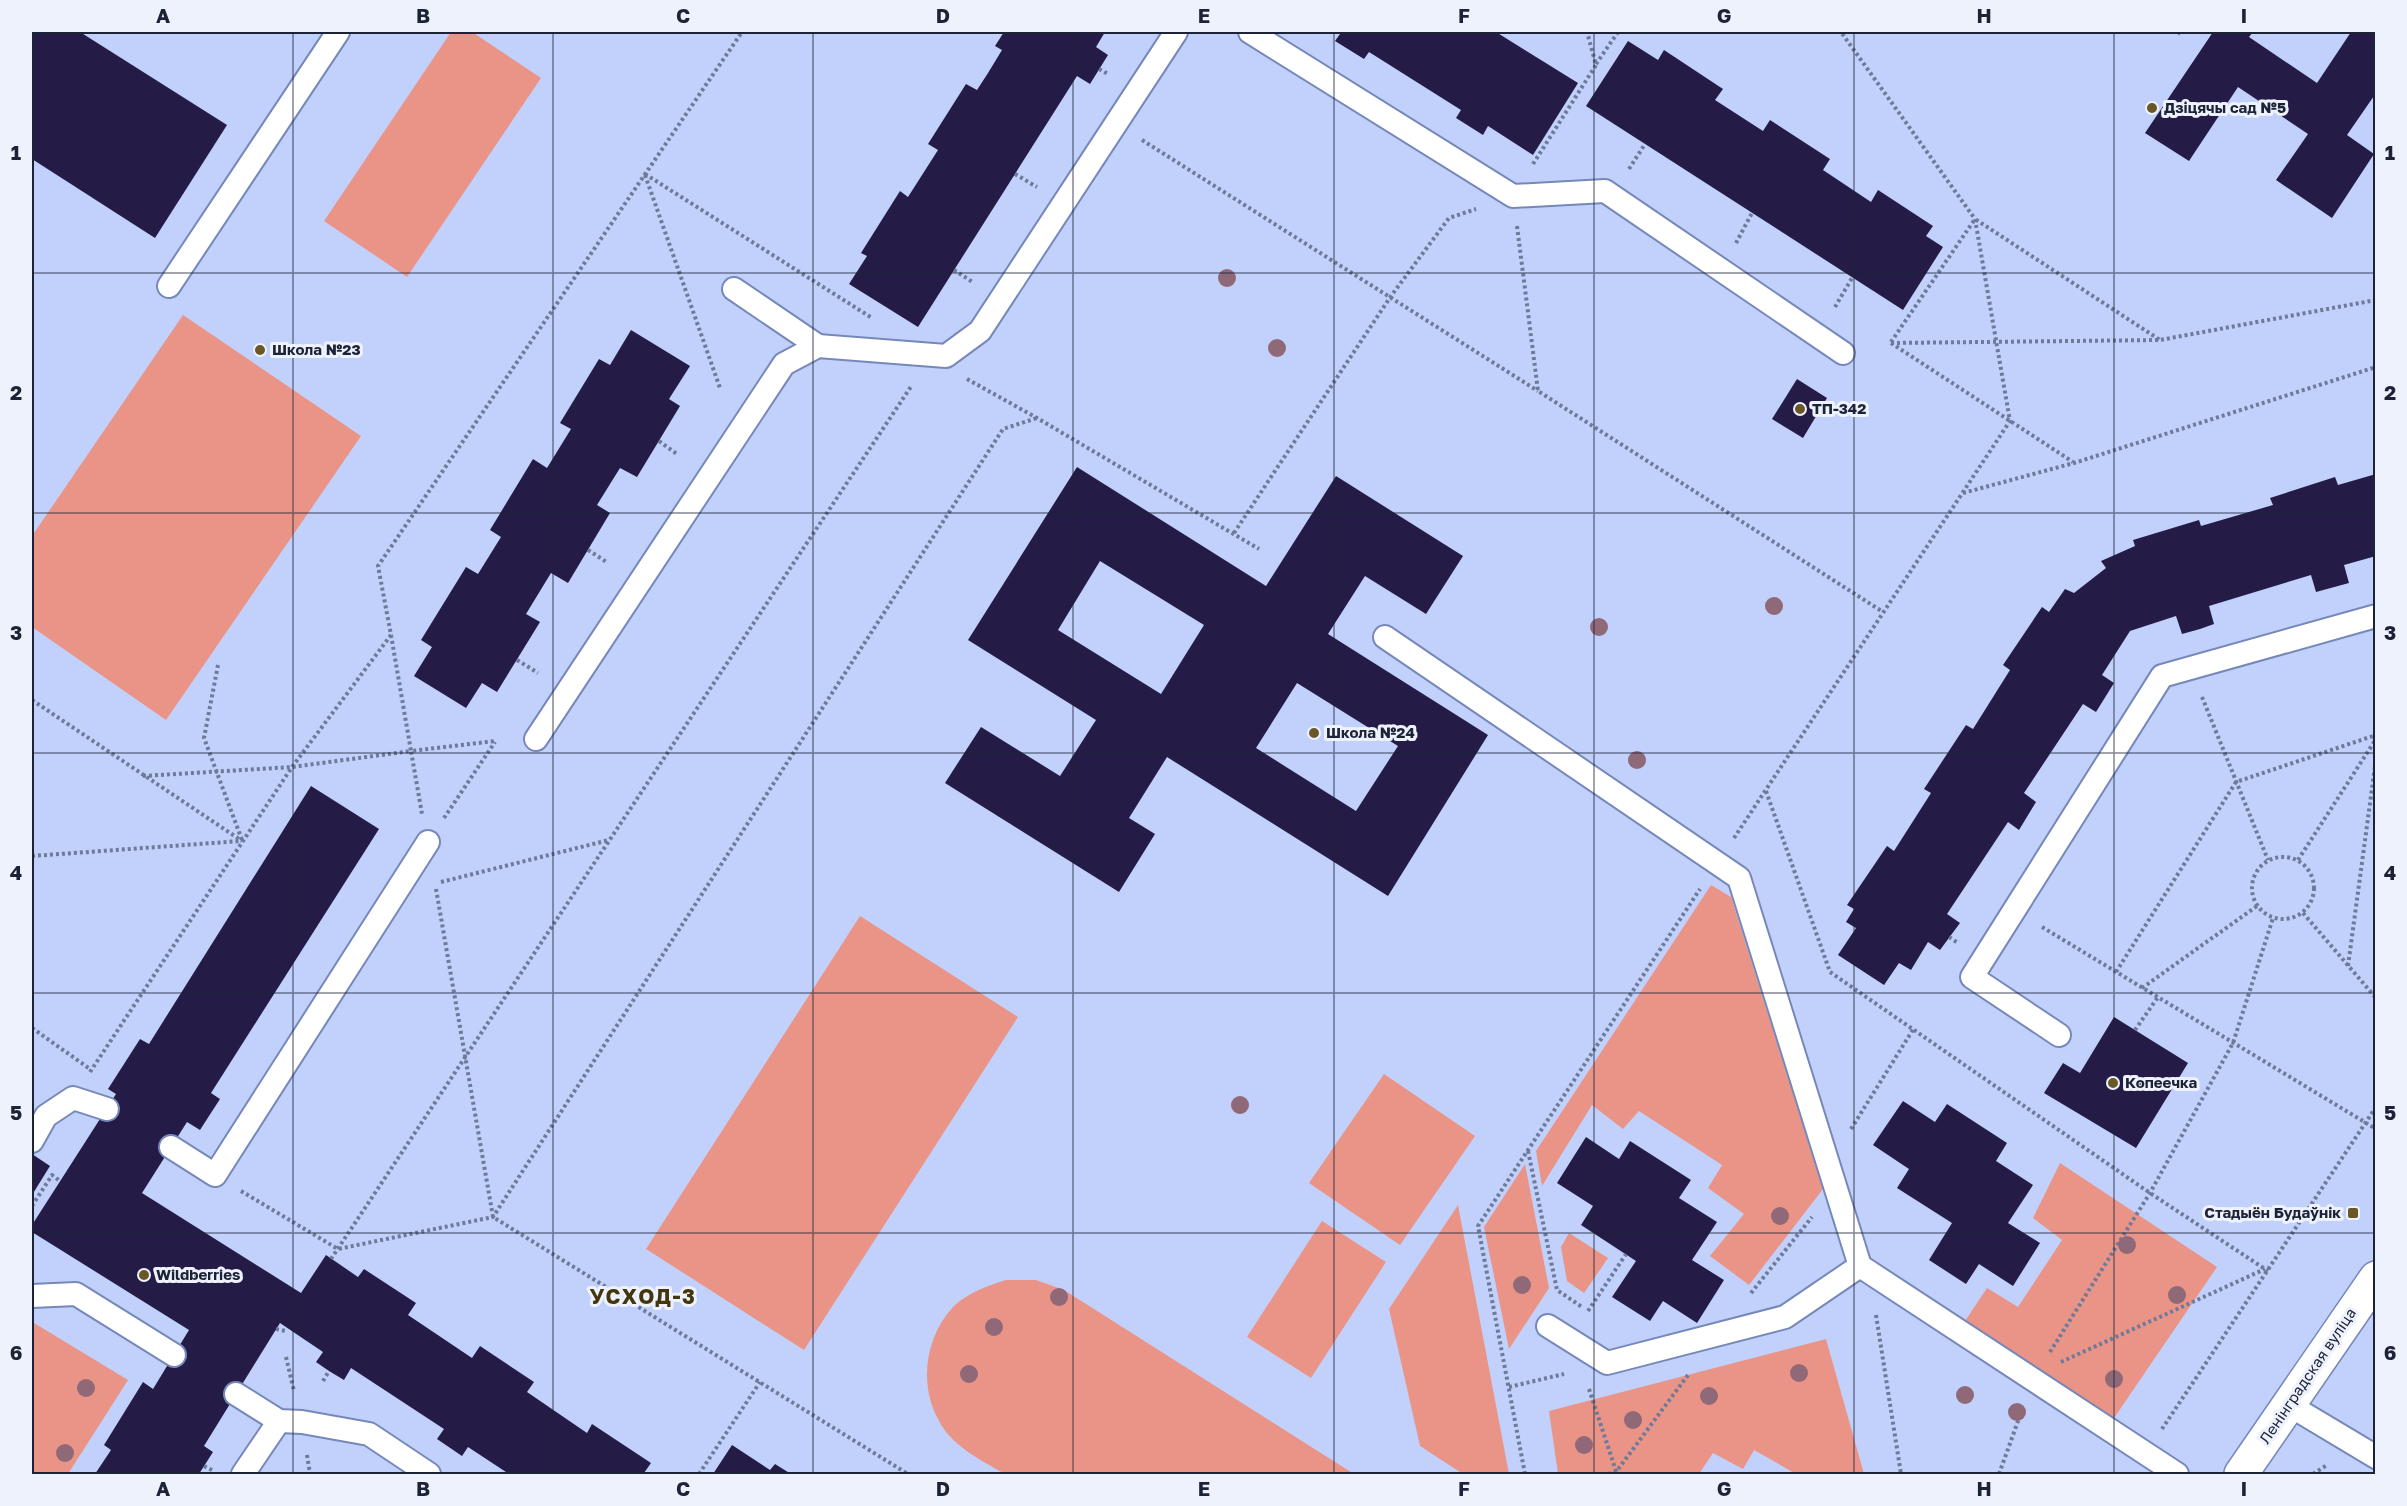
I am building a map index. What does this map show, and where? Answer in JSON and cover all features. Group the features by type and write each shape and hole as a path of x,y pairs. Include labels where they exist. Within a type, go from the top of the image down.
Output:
{"main road":[{"name":"Ленінградская вуліца","path":"2241,1474 2376,1278"}],"lane":[{"path":"169,286 338,32"},
{"path":"734,289 818,346 946,356 980,331 1176,32"},
{"path":"1250,32 1513,196 1605,191 1843,353"},
{"path":"536,739 784,364 818,346"},
{"path":"2059,1035 1972,977 2162,676 2376,616"},
{"path":"1385,637 1739,878 1865,1269 2034,1377 2176,1474"},
{"path":"171,1147 215,1176 428,842"},
{"path":"32,1141 46,1116 73,1098 107,1108"},
{"path":"1548,1326 1607,1363 1785,1317 1865,1269"},
{"path":"32,1296 76,1294 174,1355"},
{"path":"236,1394 279,1421 302,1422 369,1434 429,1474"},
{"path":"2289,1405 2376,1458"},
{"path":"243,1474 279,1421"},
{"path":"2373,1474 2376,1470"}],"path":[{"path":"428,842 378,566 742,32"},
{"path":"1587,32 1596,65"},
{"path":"1234,533 1391,296 1449,218 1513,196 1618,32"},
{"path":"1841,32 1974,219 2160,340"},
{"path":"1099,69 1108,74"},
{"path":"1116,124 1391,296 1883,612"},
{"path":"1627,173 1645,144"},
{"path":"645,174 882,324"},
{"path":"645,174 720,388"},
{"path":"1015,174 1037,187"},
{"path":"1513,196 1538,391"},
{"path":"1736,243 1752,213"},
{"path":"1891,343 1974,219"},
{"path":"1525,1474 1478,1226 2010,421 1974,219"},
{"path":"954,270 976,284"},
{"path":"1835,307 1852,278"},
{"path":"1891,343 2160,340 2376,300"},
{"path":"1891,343 2074,463"},
{"path":"331,1259 930,356 1259,549"},
{"path":"1962,493 2074,463 2376,367"},
{"path":"493,1217 1003,429 1037,418"},
{"path":"659,441 677,454"},
{"path":"588,550 608,563"},
{"path":"73,1098 292,767 391,635"},
{"path":"516,660 538,673"},
{"path":"218,665 204,738 242,841"},
{"path":"2191,668 2268,860"},
{"path":"32,700 242,841"},
{"path":"2116,972 2236,782 2376,737"},
{"path":"2298,860 2376,737"},
{"path":"143,776 292,767 495,741 428,842"},
{"path":"2348,966 2376,759"},
{"path":"1765,790 1830,972 2150,1193 2266,1270"},
{"path":"493,1217 435,883 610,840"},
{"path":"32,856 242,841"},
{"path":"2278,857 2298,860 2312,875 2315,885 2314,895 2303,913 2284,919 2273,918 2257,906 2252,886 2254,876 2268,860 2278,857"},
{"path":"2142,988 2257,906"},
{"path":"2015,910 2376,1130"},
{"path":"2303,913 2376,998"},
{"path":"1999,1474 2034,1377 2150,1193 2233,1043 2273,918"},
{"path":"2135,1030 2158,997"},
{"path":"32,1028 91,1070"},
{"path":"1846,1138 1914,1028"},
{"path":"2145,1454 2376,1107"},
{"path":"1528,1150 1557,1290 1596,1316"},
{"path":"32,1206 52,1175 60,1180"},
{"path":"215,1176 338,1250 493,1217 908,1474"},
{"path":"1588,1311 1626,1254"},
{"path":"1865,1269 1901,1474"},
{"path":"2034,1377 2266,1270"},
{"path":"276,1329 286,1331"},
{"path":"322,1381 329,1371"},
{"path":"1509,1387 1572,1372"},
{"path":"1586,1380 1617,1474"},
{"path":"699,1474 760,1382"},
{"path":"204,1466 214,1471"}],"shaded area":[{"path":"451,32 472,32 541,78 407,277 324,221"},
{"path":"183,315 361,436 166,720 32,627 32,536"},
{"path":"1711,885 1731,897 1823,1189 1749,1285 1710,1256 1744,1214 1708,1188 1722,1165 1639,1111 1623,1129 1592,1105 1542,1186 1536,1151"},
{"path":"860,916 1018,1017 804,1350 646,1249"},
{"path":"1384,1074 1475,1136 1400,1245 1309,1183"},
{"path":"2060,1163 2217,1267 2114,1418 1965,1321 1987,1288 2018,1307 2062,1240 2033,1218"},
{"path":"1525,1164 1549,1288 1509,1349 1484,1227"},
{"path":"1458,1205 1509,1474 1463,1474 1420,1446 1389,1309"},
{"path":"1322,1221 1386,1262 1311,1378 1247,1337"},
{"path":"1569,1233 1608,1258 1584,1293 1567,1281 1561,1247"},
{"path":"1006,1280 1036,1280 1064,1290 1354,1474 1005,1474 967,1451 944,1429 932,1405 927,1376 931,1346 936,1332 953,1307 971,1294"},
{"path":"32,1323 128,1380 68,1474 32,1474"},
{"path":"1826,1339 1864,1474 1796,1474 1754,1450 1743,1469 1713,1453 1699,1474 1558,1474 1549,1411"}],"building":[{"path":"32,32 80,32 227,125 155,238 32,159"},
{"path":"1004,32 1105,32 1096,47 1108,55 1090,84 1077,76 918,327 849,284 867,256 861,253 900,191 908,197 938,150 928,144 966,84 977,90 988,73 1002,50 995,46"},
{"path":"1337,32 1496,32 1578,83 1533,155 1488,126 1483,135 1456,118 1461,110 1369,52 1364,59 1335,41 1340,34"},
{"path":"2213,32 2253,32 2249,37 2317,83 2351,32 2376,32 2376,93 2347,135 2374,154 2332,218 2276,180 2308,134 2238,87 2189,161 2145,133"},
{"path":"1628,41 1658,60 1664,50 1723,89 1715,100 1763,131 1770,120 1830,159 1823,170 1871,202 1878,190 1933,226 1926,236 1943,247 1903,310 1586,106"},
{"path":"631,330 690,366 669,399 680,406 637,477 620,468 597,505 610,513 568,583 551,573 526,614 540,622 497,692 482,683 466,708 414,676 432,647 421,640 466,567 478,574 501,537 490,530 533,459 547,468 571,429 560,423 599,359 610,365"},
{"name":"ТП-342","path":"1797,379 1827,398 1803,438 1772,419"},
{"path":"1077,467 1266,586 1336,476 1463,556 1426,614 1365,576 1328,634 1488,735 1388,896 1167,757 1129,818 1155,834 1119,892 945,783 981,727 1060,776 1096,720 968,640","holes":["1100,561 1204,625 1161,694 1058,630","1297,683 1398,746 1356,811 1256,748"]},
{"path":"2376,474 2376,556 2344,565 2349,583 2316,592 2311,575 2209,606 2214,624 2200,629 2182,634 2176,616 2130,631 2102,675 2114,683 2096,712 2083,704 2024,793 2036,802 2019,830 2008,822 1947,914 1960,923 1940,950 1928,942 1911,970 1899,963 1884,985 1838,955 1856,928 1846,922 1854,909 1847,905 1887,846 1894,851 1931,793 1924,789 1966,725 1973,729 2010,670 2003,665 2042,607 2049,612 2065,589 2074,593 2106,568 2101,561 2135,546 2133,540 2199,520 2201,526 2273,505 2270,498 2335,477 2338,485"},
{"path":"311,786 379,829 211,1093 220,1099 200,1130 187,1122 142,1193 301,1293 326,1255 358,1277 364,1269 416,1303 408,1315 472,1358 480,1346 534,1382 527,1392 587,1433 592,1424 651,1463 644,1473 647,1474 509,1474 468,1447 462,1456 437,1439 444,1429 351,1368 344,1380 329,1371 316,1362 323,1352 280,1323 204,1446 213,1452 199,1474 95,1474 111,1450 104,1445 143,1382 153,1389 189,1330 32,1232 32,1225 116,1094 108,1089 140,1039 149,1044"},
{"name":"Копеечка","path":"2114,1017 2188,1063 2136,1148 2044,1093 2063,1063 2080,1073"},
{"path":"1903,1101 1935,1122 1947,1104 2007,1143 1996,1161 2033,1185 2008,1223 2040,1243 2013,1286 1979,1264 1966,1284 1929,1260 1952,1223 1897,1188 1909,1169 1873,1145"},
{"path":"1586,1137 1619,1159 1630,1141 1691,1180 1679,1198 1717,1222 1692,1260 1724,1280 1697,1323 1663,1301 1650,1321 1612,1297 1636,1261 1581,1225 1593,1206 1557,1183"},
{"path":"32,1154 50,1166 32,1195"},
{"path":"732,1445 770,1470 775,1464 791,1474 713,1474"}],"place":[{"name":"Дзіцячы сад №5","path":"2152,108"},
{"name":"Школа №23","path":"260,350"},
{"name":"ТП-342","path":"1800,409"},
{"name":"Школа №24","path":"1314,733"},
{"name":"Копеечка","path":"2113,1083"},
{"name":"Стадыён Будаўнік","path":"2353,1213"},
{"name":"Wildberries","path":"144,1275"}],"district":[{"name":"УСХОД-3","path":"643,1297"}]}
